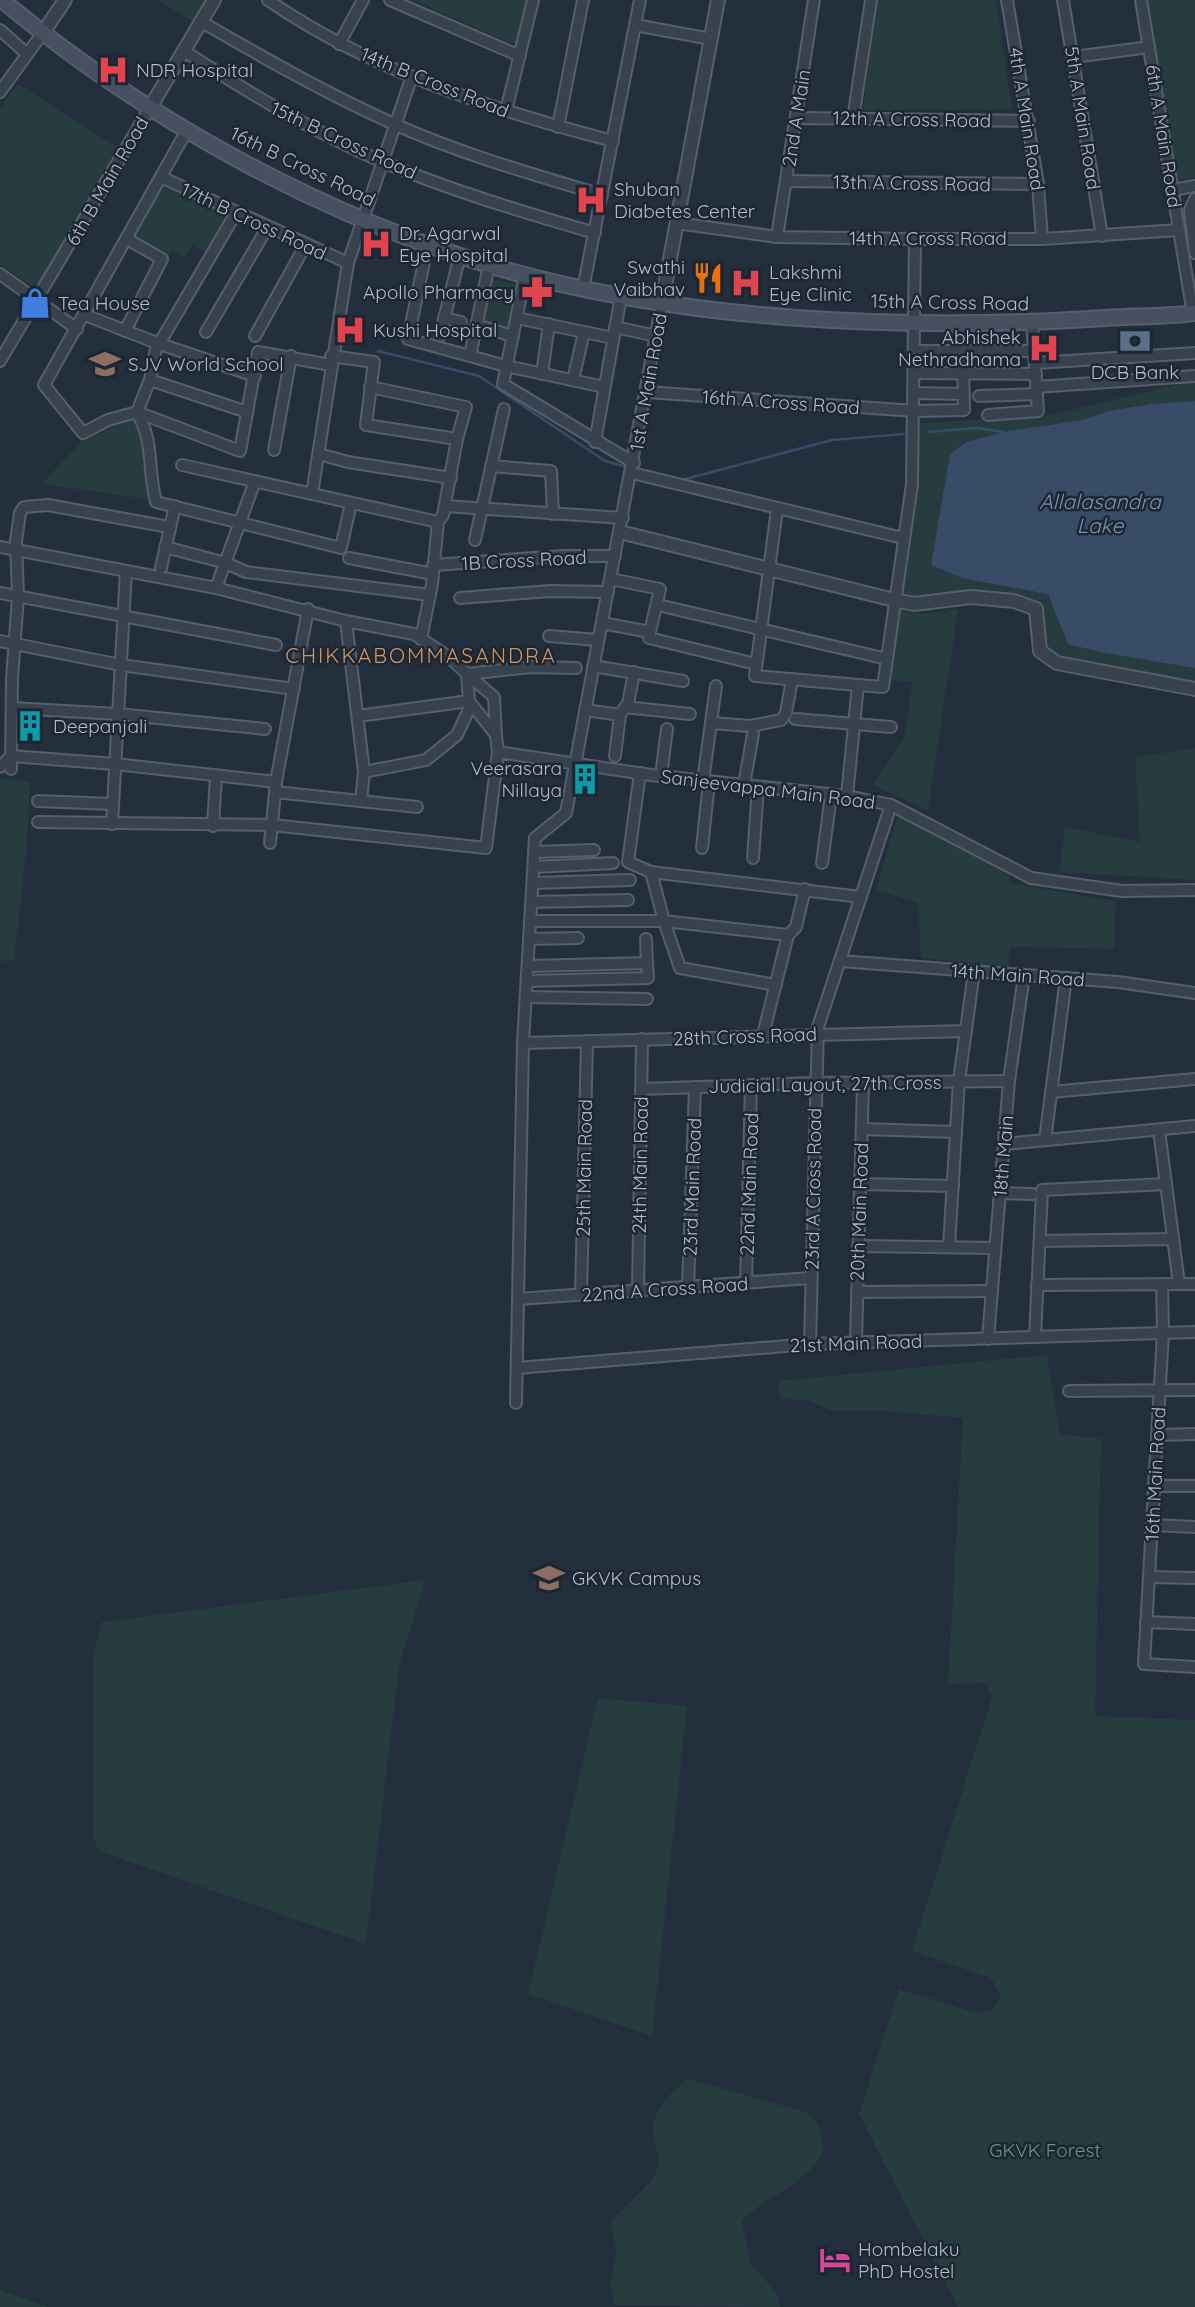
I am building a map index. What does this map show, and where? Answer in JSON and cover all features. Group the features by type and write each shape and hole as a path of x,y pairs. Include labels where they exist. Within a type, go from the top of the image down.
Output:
{"main road":[{"name":"16th B Cross Road","path":"2,0 42,33 151,106 260,172 362,217 489,265 583,289 662,302"},
{"name":"15th A Cross Road","path":"662,302 798,316 915,322 1032,322 1194,314"}],"street":[{"path":"0,92 65,0"},
{"name":"6th B Main Road","path":"0,361 5,342 35,299 214,0"},
{"name":"14th B Cross Road","path":"268,0 339,44 412,76 506,111 612,141"},
{"path":"285,11 291,0"},
{"path":"339,44 363,0"},
{"path":"390,0 520,56"},
{"path":"506,111 533,0"},
{"path":"558,127 583,0"},
{"path":"583,289 640,0"},
{"name":"1st A Main Road","path":"534,852 535,838 566,813 633,468 718,0"},
{"name":"2nd A Main","path":"777,237 814,0"},
{"path":"853,118 871,0"},
{"name":"4th A Main Road","path":"1007,0 1029,121 1042,239"},
{"name":"5th A Main Road","path":"1063,0 1102,236"},
{"name":"6th A Main Road","path":"1141,0 1194,314"},
{"path":"200,21 283,69 395,125 505,166 602,195"},
{"path":"635,25 710,39"},
{"path":"0,30 27,54"},
{"path":"1074,57 1149,47"},
{"name":"15th B Cross Road","path":"184,51 265,103 382,161 499,205 595,233"},
{"path":"312,494 348,263 412,76"},
{"name":"12th A Cross Road","path":"796,118 1029,121"},
{"path":"187,130 44,384 83,433 108,420 137,412 240,451 258,352 331,361 374,362 366,425 457,439"},
{"name":"17th B Cross Road","path":"161,177 305,246 348,263"},
{"name":"13th A Cross Road","path":"786,181 1038,184"},
{"path":"1172,190 1195,186"},
{"path":"1195,199 1190,210 1195,253"},
{"path":"137,412 150,380 158,343 236,214"},
{"name":"14th A Cross Road","path":"677,223 777,237 915,239 1042,239 1179,230"},
{"path":"206,331 267,228"},
{"path":"125,331 162,259 127,239"},
{"path":"777,509 755,676 883,687 912,484 915,411 915,239"},
{"path":"428,243 408,339 506,366 604,387"},
{"path":"255,336 305,246"},
{"path":"440,336 460,255"},
{"path":"470,356 489,265"},
{"path":"0,274 35,299 82,320 125,331 254,376"},
{"path":"525,275 503,384 633,468 777,509 903,538"},
{"path":"595,442 621,296"},
{"path":"444,318 461,322"},
{"path":"517,318 584,332 656,336"},
{"path":"988,415 1038,411 1032,322"},
{"path":"915,393 964,394 962,323"},
{"path":"542,374 549,324"},
{"path":"476,325 513,336"},
{"path":"573,380 584,332"},
{"path":"915,351 963,351 1035,363"},
{"path":"915,373 963,373 1035,363 1195,353"},
{"path":"274,450 291,356"},
{"path":"1138,357 1140,381"},
{"path":"979,396 1195,376"},
{"path":"150,380 247,412"},
{"path":"370,387 466,407 457,439 445,506 438,522 430,595 421,639"},
{"name":"16th A Cross Road","path":"647,392 915,411 964,410 964,394"},
{"path":"475,540 504,409"},
{"path":"137,412 148,432 152,486 156,502 341,548 351,503"},
{"path":"319,454 348,462 451,478"},
{"path":"182,465 438,522"},
{"path":"491,466 551,471 553,514"},
{"path":"216,588 255,481"},
{"path":"6,768 11,757 6,721 12,708 19,597 16,550 20,513 24,506 48,505 169,527"},
{"path":"161,568 175,506"},
{"path":"445,506 623,518"},
{"path":"620,532 914,604 971,597 1014,601 1036,609 1040,651 1057,663 1195,689"},
{"path":"0,547 216,588 308,609 346,621 414,634 449,657 494,696 498,752 485,848 272,825 38,821"},
{"path":"165,547 226,563 246,572 430,595"},
{"name":"1B Cross Road","path":"349,558 433,569 564,556 615,556"},
{"path":"112,824 126,571"},
{"path":"611,579 660,589 649,638 756,664"},
{"path":"460,598 550,591 608,593"},
{"path":"0,593 276,645"},
{"path":"658,605 887,659"},
{"path":"270,843 276,787 308,609"},
{"path":"346,621 364,772 361,801"},
{"path":"602,623 650,632"},
{"path":"549,636 598,640"},
{"path":"0,641 121,665 294,689"},
{"path":"593,666 683,681"},
{"path":"467,674 531,667 576,668"},
{"path":"615,756 622,711 634,673"},
{"path":"364,772 426,760 457,735 470,703 467,674"},
{"path":"0,677 12,678"},
{"path":"712,723 750,726 781,720 786,713 792,679"},
{"path":"848,796 858,685"},
{"path":"702,848 716,686"},
{"path":"358,716 470,703"},
{"path":"470,703 496,735"},
{"path":"12,708 118,714 265,729"},
{"path":"585,710 690,714"},
{"path":"795,719 891,727"},
{"path":"661,776 667,729"},
{"path":"744,785 753,734"},
{"name":"Sanjeevappa Main Road","path":"498,752 640,774 848,796 891,804 1031,878 1122,891 1195,890"},
{"path":"11,757 115,764 216,775 361,801 417,807"},
{"path":"640,774 628,862 651,872 861,897"},
{"path":"213,826 216,775"},
{"path":"753,858 758,787"},
{"path":"822,863 831,795"},
{"path":"38,801 113,804"},
{"name":"23rd A Cross Road","path":"810,1344 818,1033 891,804"},
{"path":"516,1403 523,1043 534,852 594,850"},
{"path":"534,867 613,863"},
{"path":"651,872 680,968 776,985"},
{"path":"533,883 631,880"},
{"path":"763,1035 788,936 796,927 805,889"},
{"path":"531,902 628,900"},
{"path":"530,921 664,921 788,936"},
{"path":"529,939 578,938"},
{"path":"527,981 648,978 646,939"},
{"name":"14th Main Road","path":"840,961 1066,978 1195,993"},
{"path":"528,965 648,963"},
{"path":"949,1247 959,1081 974,971"},
{"name":"18th Main","path":"988,1339 1009,1081 1024,975"},
{"path":"1045,1140 1066,978"},
{"path":"526,997 647,999"},
{"name":"28th Cross Road","path":"523,1043 966,1031"},
{"name":"24th Main Road","path":"638,1291 642,1039"},
{"name":"25th Main Road","path":"581,1295 587,1041"},
{"path":"1051,1092 1195,1079"},
{"name":"Judicial Layout, 27th Cross","path":"641,1089 815,1083 1009,1081"},
{"name":"20th Main Road","path":"856,1342 863,1082"},
{"name":"22nd Main Road","path":"746,1283 751,1085"},
{"name":"23rd Main Road","path":"688,1287 695,1087"},
{"path":"1004,1144 1195,1126"},
{"path":"862,1129 956,1132"},
{"path":"1158,1130 1179,1284"},
{"path":"860,1184 953,1186"},
{"path":"1000,1193 1166,1184"},
{"path":"1035,1337 1040,1241 1037,1192"},
{"path":"1040,1241 1173,1240"},
{"path":"858,1246 995,1248"},
{"name":"22nd A Cross Road","path":"518,1299 811,1278"},
{"name":"16th Main Road","path":"1162,1284 1163,1333 1144,1664 1195,1667"},
{"path":"1037,1286 1195,1284"},
{"path":"857,1292 992,1291"},
{"name":"21st Main Road","path":"517,1367 810,1344 1195,1332"},
{"path":"1069,1391 1195,1390"},
{"path":"1157,1435 1195,1434"},
{"path":"1154,1486 1195,1486"},
{"path":"1152,1525 1195,1527"},
{"path":"1149,1577 1195,1578"},
{"path":"1146,1622 1195,1624"}],"green space":[{"path":"159,0 206,0 193,22"},
{"path":"413,0 527,0 518,46"},
{"path":"877,0 996,0 1012,110 863,110"},
{"path":"1143,0 1195,0 1195,177 1177,180"},
{"path":"18,84 120,149 36,289 0,264 0,108"},
{"path":"163,183 232,217 209,254 193,244 184,257 173,250 167,258 133,237"},
{"path":"490,279 519,285 510,332 479,322"},
{"name":"Allalasandra Lake","path":"1195,380 1195,681 1059,657 1044,649 1039,604 901,596 920,423 1050,415"},
{"path":"137,418 144,433 147,499 42,484 82,441"},
{"path":"958,609 928,811 873,785 905,737 912,682 889,680 898,611 923,614"},
{"path":"1195,748 1195,880 1059,872 1065,827 1140,842 1135,757"},
{"path":"0,778 30,782 27,845 14,960 0,961"},
{"path":"898,814 1009,875 1010,883 1116,901 1114,949 1010,947 1009,967 921,958 918,903 876,890"},
{"name":"GKVK Forest","path":"1047,1355 1060,1434 1101,1439 1095,1716 1195,1720 1195,2307 958,2307 859,2114 899,1989 977,2013 994,2009 1001,1996 991,1978 912,1951 992,1697 986,1683 948,1684 963,1418 883,1411 829,1410 808,1400 780,1399 778,1381"},
{"path":"425,1580 399,1666 366,1944 99,1851 94,1839 93,1657 102,1622"},
{"path":"598,1698 687,1706 652,2036 528,1994"},
{"path":"687,2079 806,2112 818,2127 822,2152 816,2163 742,2221 750,2263 776,2292 780,2307 614,2305 611,2283 616,2253 611,2222 644,2189 657,2170 659,2160 653,2133 656,2117 669,2096"},
{"path":"0,2290 48,2307 0,2307"}],"water":[{"name":"Allalasandra Lake","path":"1195,401 1195,668 1068,644 1048,594 962,578 931,565 950,454 966,442 1009,431 1083,420 1109,411 1151,404"}],"waterway":[{"path":"378,351 479,376 605,461 623,466"},
{"path":"929,432 976,428 1004,432"},
{"path":"682,480 832,440 904,434"}],"place":[{"name":"NDR Hospital","path":"113,70"},
{"name":"Shuban Diabetes Center","path":"591,200"},
{"name":"Dr. Agarwal Eye Hospital","path":"376,244"},
{"name":"Swathi Vaibhav","path":"708,278"},
{"name":"Lakshmi Eye Clinic","path":"746,283"},
{"name":"Apollo Pharmacy","path":"537,292"},
{"name":"Tea House","path":"35,303"},
{"name":"Kushi Hospital","path":"350,330"},
{"name":"DCB Bank","path":"1135,341"},
{"name":"Abhishek Nethradhama","path":"1044,348"},
{"name":"SJV World School","path":"105,364"},
{"name":"Deepanjali","path":"30,726"},
{"name":"Veerasara Nillaya","path":"585,779"},
{"name":"GKVK Campus","path":"549,1578"},
{"name":"Hombelaku PhD Hostel","path":"835,2260"}],"district":[{"name":"CHIKKABOMMASANDRA","path":"421,655"}]}
